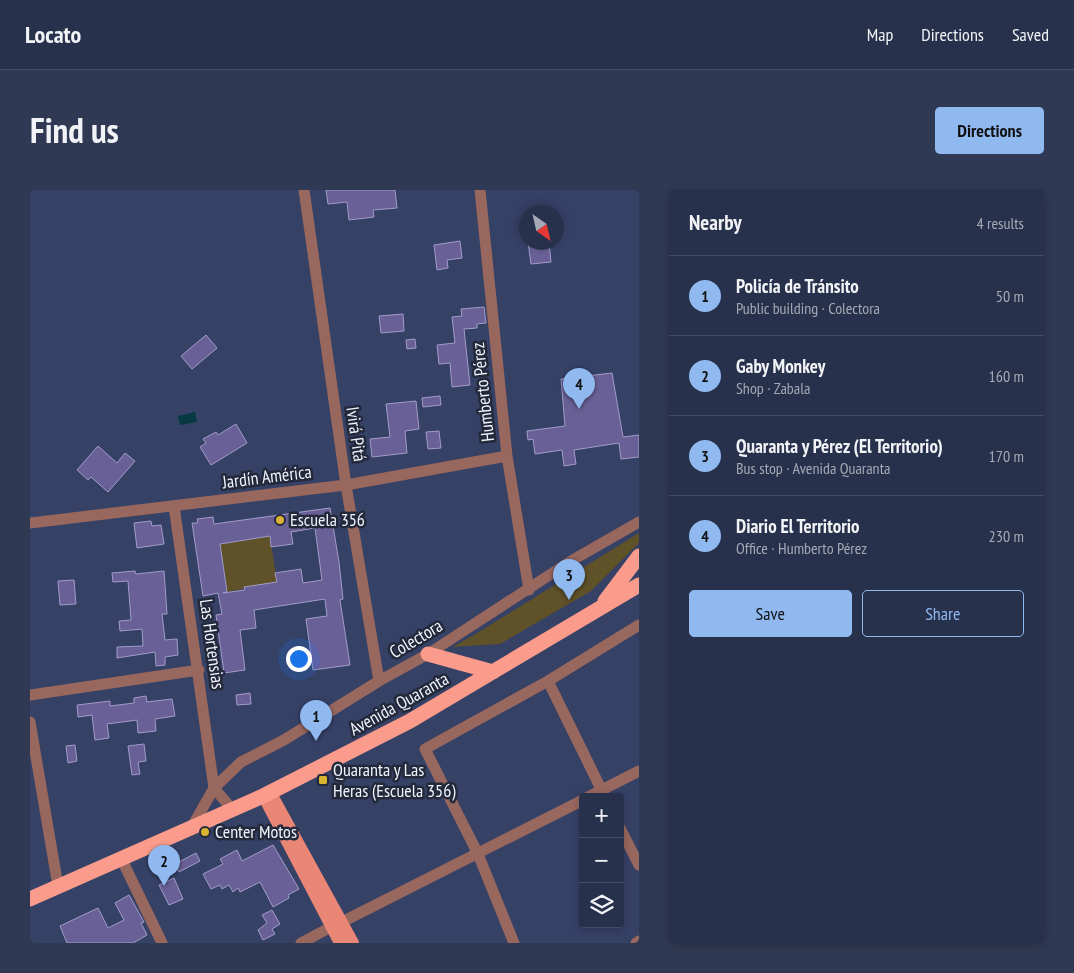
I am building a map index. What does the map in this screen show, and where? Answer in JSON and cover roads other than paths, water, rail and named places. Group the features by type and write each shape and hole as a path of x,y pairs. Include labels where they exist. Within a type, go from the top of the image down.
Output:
{"highway":[{"path":"600,607 639,556"},
{"name":"Avenida Quaranta","path":"30,899 231,808 267,794 410,721 639,585"},
{"path":"428,654 494,672"}],"main road":[{"path":"267,794 337,924 353,943"},
{"path":"337,924 340,943"}],"street":[{"name":"Ivirá Pitá","path":"304,190 346,485 378,681"},
{"name":"Humberto Pérez","path":"480,190 507,456 529,590"},
{"name":"Jardín América","path":"30,523 346,485 507,456"},
{"name":"Las Hortensias","path":"174,506 199,670 214,788"},
{"name":"Colectora","path":"214,788 244,760 284,740 378,681 428,654 571,561 639,522"},
{"path":"514,943 478,854 425,749 548,681 639,625"},
{"path":"30,695 199,670"},
{"path":"548,681 603,793 639,771"},
{"path":"30,722 58,886"},
{"path":"193,825 214,788 231,808"},
{"path":"300,943 579,802"},
{"path":"624,836 639,864"},
{"path":"121,858 162,943"}],"place":[{"name":"Diario El Territorio","path":"579,409"},
{"name":"Escuela 356","path":"280,520"},
{"name":"Quaranta y Pérez (El Territorio)","path":"569,600"},
{"name":"Policía de Tránsito","path":"316,741"},
{"name":"Quaranta y Las Heras (Escuela 356)","path":"323,780"},
{"name":"Center Motos","path":"205,832"},
{"name":"Gaby Monkey","path":"164,886"}]}
